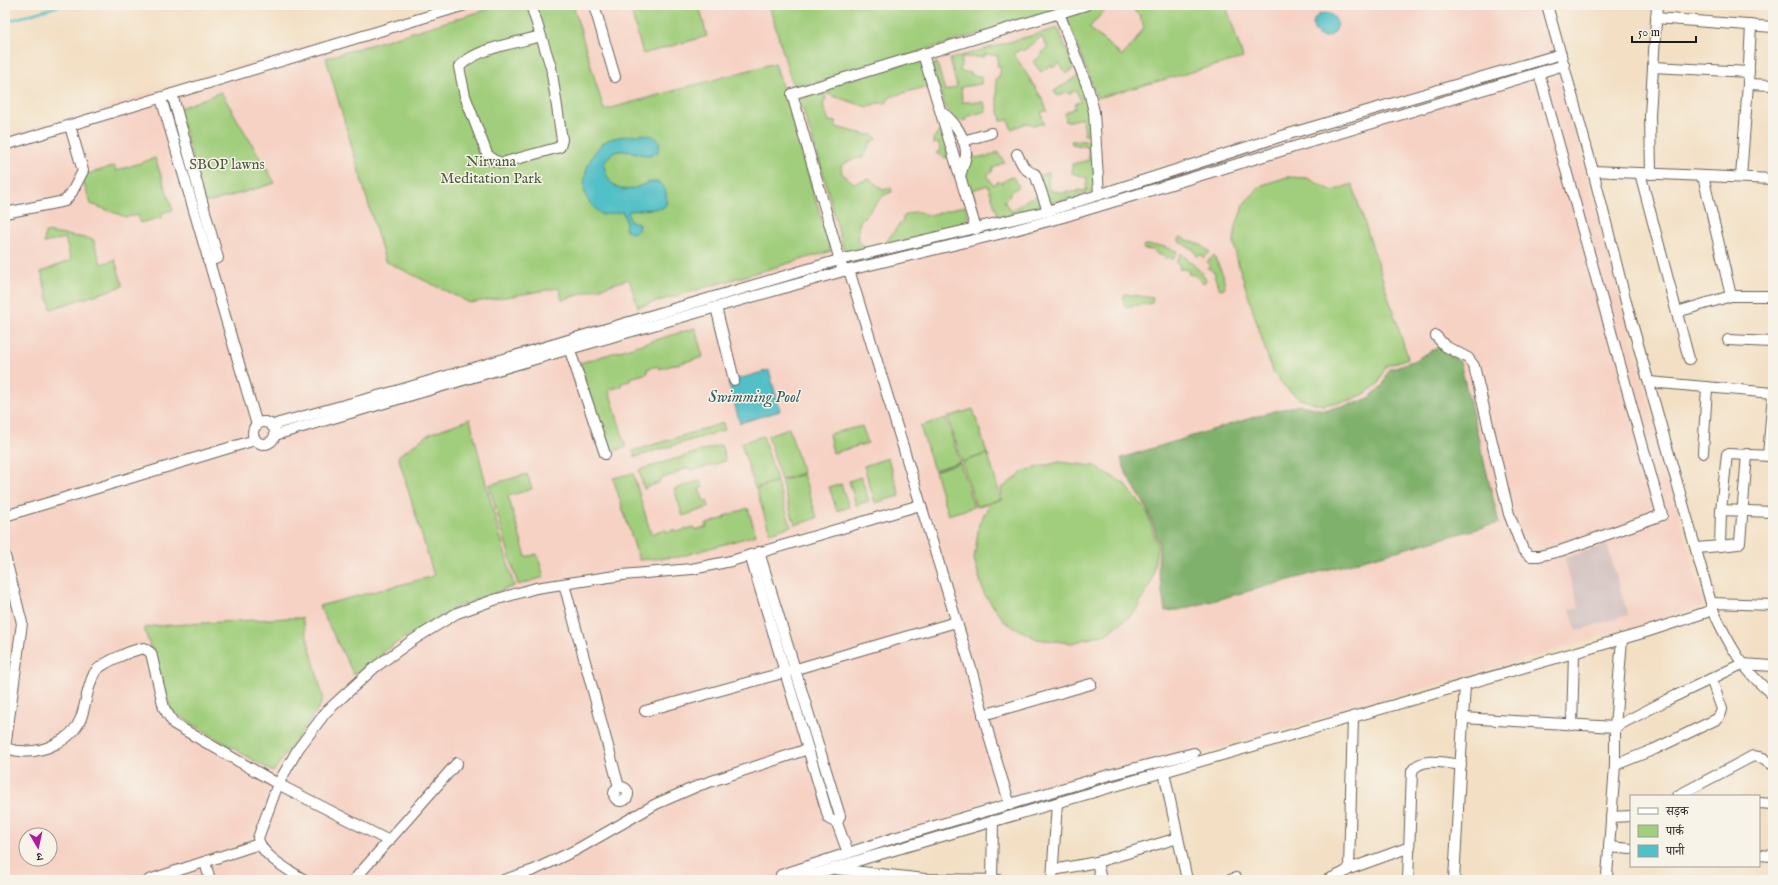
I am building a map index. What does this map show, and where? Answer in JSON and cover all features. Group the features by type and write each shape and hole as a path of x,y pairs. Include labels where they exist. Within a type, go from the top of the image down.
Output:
{"street":[{"path":"5,146 465,5"},
{"path":"531,5 541,36 550,67 562,140 560,147 502,163 493,160 487,154 465,96 459,67 465,60 476,54 541,36"},
{"path":"594,5 615,77"},
{"path":"1010,805 956,622 843,267 792,94 1086,5"},
{"path":"1547,5 1593,171 1626,302 1697,548 1712,606 1724,635 1742,664 1760,685 1773,695"},
{"path":"1651,174 1650,116 1656,5"},
{"path":"1059,13 1089,91 1094,112 1099,195"},
{"path":"1656,18 1773,27"},
{"path":"1741,177 1751,25"},
{"path":"923,54 976,229"},
{"path":"274,430 265,422 257,425 252,432 255,440 262,445 267,444 274,439 274,430 279,423 568,344 976,229 1048,211 1282,136 1561,54"},
{"path":"568,344 716,307 843,267 1008,232 1119,200 1564,65"},
{"path":"1652,67 1749,72"},
{"path":"1436,336 1446,346 1468,358 1474,366 1509,514 1523,550 1527,554 1539,556 1560,551 1662,515 1539,73"},
{"path":"1748,84 1773,85"},
{"path":"172,94 213,259 257,425"},
{"path":"161,98 213,259"},
{"path":"941,112 948,117 963,141 966,155 960,176"},
{"path":"1364,112 1368,125"},
{"path":"5,213 65,201 72,192 83,172 70,126"},
{"path":"963,141 991,133"},
{"path":"1017,154 1023,167 1029,172 1035,174 1048,211"},
{"path":"1593,171 1773,179"},
{"path":"1640,173 1689,359"},
{"path":"1703,176 1731,296"},
{"path":"1117,189 1119,200"},
{"path":"1677,312 1731,296 1773,296"},
{"path":"716,307 734,380"},
{"path":"1728,340 1773,342"},
{"path":"568,344 605,454"},
{"path":"1649,382 1773,393 1770,456 1730,453 1726,455 1721,510 1720,546"},
{"path":"1703,453 1706,387"},
{"path":"5,516 255,440"},
{"path":"1697,548 1738,544 1740,542 1747,454"},
{"path":"304,880 264,852 259,844 258,838 278,784 298,749 326,712 374,668 413,640 457,613 529,590 622,575 692,569 754,554 920,505"},
{"path":"1721,510 1773,512"},
{"path":"754,554 790,671 840,816 837,823"},
{"path":"5,556 22,624 5,748 28,751 52,745 69,735 80,719 88,691 94,674 98,668 135,649 144,648 151,653 164,708 174,724 278,784 389,841"},
{"path":"564,584 619,787 625,788 628,793 627,798 622,801 628,819"},
{"path":"796,880 831,868 992,821 1622,639 1712,606 1773,605"},
{"path":"645,711 790,671 956,622"},
{"path":"1609,880 1607,876 1608,847 1615,765 1615,727 1622,639"},
{"path":"1572,725 1574,653"},
{"path":"1463,718 1615,727 1742,664 1773,666"},
{"path":"790,671 808,749 829,819 837,823 848,853"},
{"path":"1615,765 1655,749 1717,719 1722,709 1711,679"},
{"path":"983,715 1091,684"},
{"path":"1454,880 1465,684"},
{"path":"1350,868 1353,717"},
{"path":"504,880 534,870 576,850 656,804 700,785 808,749"},
{"path":"781,876 894,838 1110,775 1194,753"},
{"path":"1679,795 1753,756 1763,758 1773,765"},
{"path":"1408,880 1412,771 1414,767 1424,763 1433,762 1461,765"},
{"path":"354,880 457,763"},
{"path":"1164,772 1187,880"},
{"path":"1057,803 1053,875 1178,838"},
{"path":"1760,803 1773,804"},
{"path":"1611,817 1630,816"},
{"path":"992,821 992,880"},
{"path":"149,880 259,844"},
{"path":"1326,880 1343,874 1350,868 1410,847"},
{"path":"1608,847 1630,848"},
{"path":"1760,855 1773,856"},
{"path":"205,862 210,880"},
{"path":"1097,862 1101,880"},
{"path":"831,868 925,880 1000,880"}],"shaded area":[{"path":"439,5 1541,5 1704,607 762,880 5,880 5,136"},
{"path":"1607,545 1628,615 1576,631 1570,609 1579,607 1564,558"}],"green space":[{"name":"Nirvana Meditation Park","path":"502,5 573,5 604,110 775,63 831,251 638,307 629,279 562,300 559,288 470,303 385,261 326,58"},
{"path":"667,5 699,5 707,36 643,54 632,15"},
{"path":"769,5 1073,5 794,90"},
{"path":"1102,5 1109,5 1089,28 1122,56 1134,43 1144,27 1139,15 1135,12 1132,5 1226,5 1243,58 1097,98 1066,16"},
{"path":"1058,28 1074,68 1066,74 1059,63 1053,68 1051,65 1041,72 1033,62 1043,54 1042,52 1048,47 1041,37 1023,51 1021,49 1014,54 1043,100 1047,111 1041,112 1044,124 1033,125 1027,123 1011,129 1009,120 1001,121 997,100 996,78 999,78 1001,67 997,66 998,56 985,54 985,57 962,57 960,71 971,73 971,75 981,76 981,84 961,87 962,102 984,102 986,111 966,117 966,120 958,121 946,109 932,65 937,63 945,91 957,87 950,59"},
{"path":"921,58 929,88 921,88 890,97 886,103 877,103 867,107 827,94 825,87"},
{"path":"1078,76 1084,79 1093,133 1084,135 1085,131 1082,118 1066,122 1065,113 1075,108 1075,103 1081,102 1077,92 1074,91 1068,94 1067,92 1057,96 1054,91"},
{"path":"822,91 826,98 823,106 829,121 836,122 835,127 868,135 874,135 877,139 871,142 863,158 852,159 841,166 842,174 854,183 870,179 883,190 891,188 892,192 884,195 860,221 857,240 867,249 845,255 822,170 799,97"},
{"name":"SBOP lawns","path":"221,92 275,183 211,202 205,202 178,109"},
{"path":"941,129 948,157 945,158 936,153 940,151 939,143 933,144 933,139"},
{"path":"1071,141 1093,141 1095,191 1053,203 1049,201 1040,176 1048,172 1048,187 1051,191 1066,193 1066,191 1086,191 1087,178 1072,173 1072,164 1089,160 1088,147 1072,144"},
{"path":"968,149 976,158 984,156 985,158 998,152 1004,162 992,169 993,171 987,175 993,185 999,181 1001,183 1012,176 1019,186 1009,194 1010,196 1004,201 1011,211 1030,198 1031,199 1036,196 1040,203 1039,207 999,219 988,185 972,190 980,217 984,217 988,220 980,223 978,221 965,180"},
{"path":"155,158 173,210 162,213 162,217 140,223 138,215 126,217 91,204 81,176 114,166 116,171"},
{"path":"1287,177 1307,178 1333,191 1352,184 1408,358 1386,366 1378,384 1366,393 1351,400 1322,405 1300,399 1286,388 1272,371 1237,260 1234,243 1236,225 1245,202 1262,185"},
{"path":"965,206 971,226 882,247 903,220 903,217 909,214 921,212 926,216"},
{"path":"45,232 93,239 101,264 115,260 123,286 51,309 41,272 71,260 65,238 44,243"},
{"path":"1180,237 1203,246 1210,252 1204,258 1201,254 1198,257 1192,248 1191,249 1179,241"},
{"path":"1144,245 1162,246 1177,251 1173,260 1169,257 1166,260 1161,253 1159,256 1153,250 1143,249"},
{"path":"1181,253 1201,272 1206,280 1204,283 1194,275 1188,274 1189,270 1179,269 1180,265 1176,263"},
{"path":"1214,256 1223,275 1225,288 1220,289 1214,276 1216,274 1208,268 1211,266 1207,262"},
{"path":"1125,294 1153,298 1152,303 1125,307 1123,299"},
{"path":"695,328 703,357 659,369 658,366 647,369 648,373 630,378 630,381 621,383 622,386 609,390 626,447 607,453 580,363"},
{"path":"1439,347 1460,362 1499,523 1179,610 1165,611 1158,567 1159,545 1148,510 1127,475 1121,458 1274,411 1300,405 1324,410 1357,403 1369,398 1383,385 1389,369 1413,361"},
{"path":"973,409 987,453 962,462 948,417"},
{"path":"946,418 960,462 934,470 920,426"},
{"path":"470,419 514,586 459,606 399,641 354,675 319,606 434,576 398,456 431,433"},
{"path":"723,423 725,430 635,457 633,451"},
{"path":"862,426 868,443 833,453 829,434"},
{"path":"789,428 803,473 781,480 768,435"},
{"path":"763,436 777,481 755,488 741,443"},
{"path":"721,445 726,461 691,471 690,468 678,471 678,473 660,479 660,482 644,489 639,470"},
{"path":"988,454 1001,499 976,507 962,462"},
{"path":"888,458 900,496 875,503 864,466"},
{"path":"1059,462 1094,466 1125,484 1147,512 1157,546 1152,581 1135,612 1106,634 1072,643 1037,639 1005,622 984,594 974,559 979,524 990,503 1003,499 1001,489 1024,471"},
{"path":"960,463 974,507 948,515 935,471"},
{"path":"633,473 651,534 665,529 666,532 675,530 677,532 694,527 696,530 707,527 706,524 748,508 756,535 679,557 639,560 613,478"},
{"path":"527,474 532,489 508,496 526,557 537,554 544,577 518,585 489,485"},
{"path":"803,474 817,518 795,525 781,481"},
{"path":"861,477 869,501 856,505 849,481"},
{"path":"700,481 703,487 699,489 704,502 707,501 709,507 683,516 674,489"},
{"path":"777,482 791,526 770,533 756,489"},
{"path":"841,484 849,507 837,511 829,487"},
{"path":"302,618 323,697 320,706 273,772 171,711 144,628 154,626"}],"water":[{"path":"1325,13 1334,16 1337,25 1334,34 1325,37 1316,34 1313,25 1316,16"},
{"path":"642,134 654,137 658,140 658,152 646,155 624,151 613,152 604,163 608,178 614,185 620,188 631,189 650,182 656,182 660,183 666,191 666,205 663,208 629,211 630,222 637,222 639,225 638,230 633,233 625,229 626,223 623,212 602,215 593,207 586,196 584,182 591,158 601,145 614,138"},
{"name":"Swimming Pool","path":"769,370 780,411 740,423 728,382"}],"waterway":[{"path":"5,22 62,5"}]}
